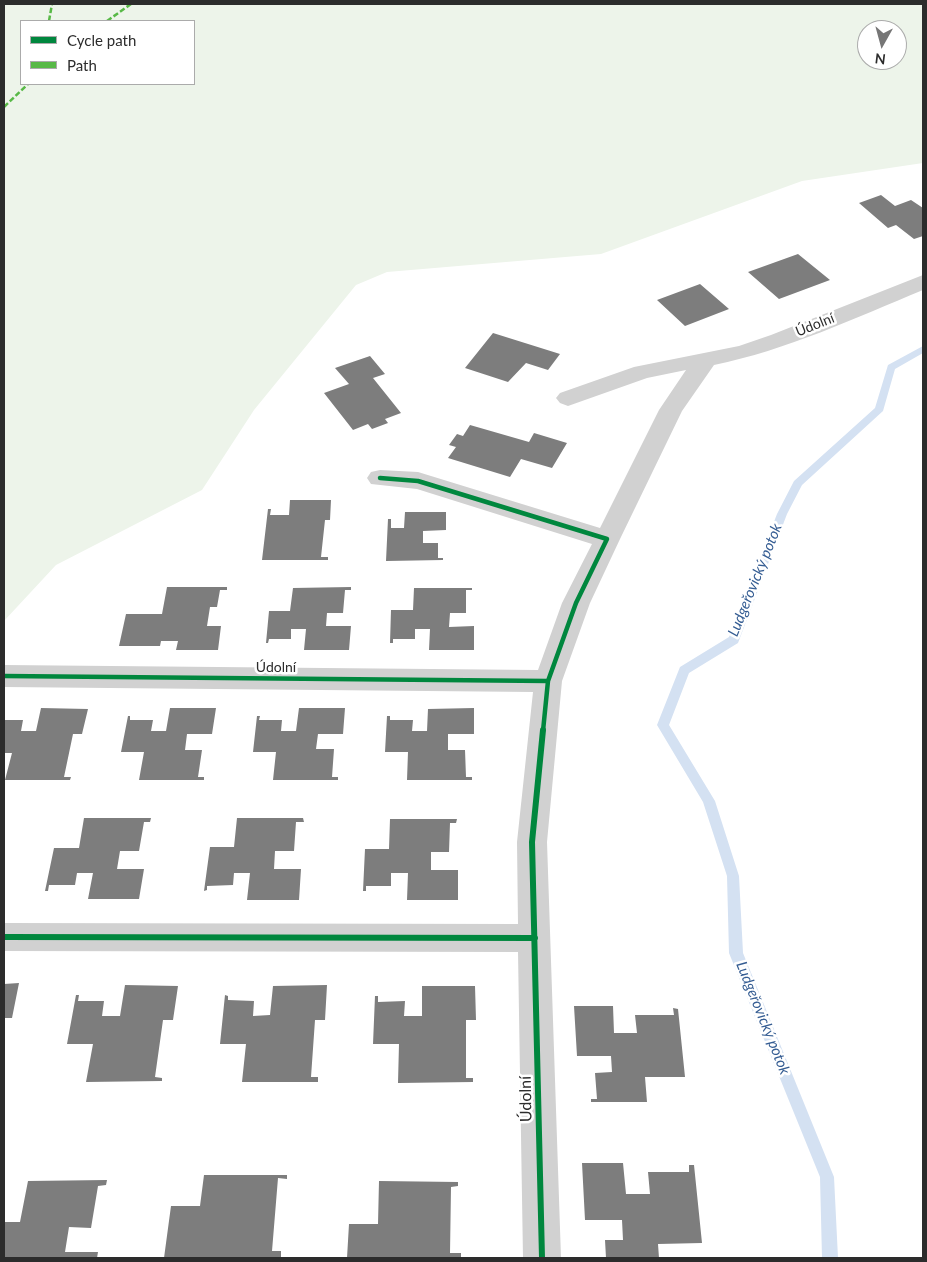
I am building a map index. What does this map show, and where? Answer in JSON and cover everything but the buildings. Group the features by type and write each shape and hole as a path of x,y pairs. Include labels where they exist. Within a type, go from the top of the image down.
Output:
{"street":[{"name":"Údolní","path":"568,398 642,372 743,352 779,340 923,282"},
{"name":"Údolní","path":"542,1258 532,842 548,681 576,603 607,539 671,410 705,361"},
{"path":"380,478 418,481 607,539"},
{"name":"Údolní","path":"4,676 548,681"},
{"path":"4,938 535,938"}],"shaded area":[{"path":"4,4 923,4 923,163 802,181 601,254 387,272 356,285 254,410 202,490 56,565 4,621"}],"waterway":[{"name":"Ludgeřovický potok","path":"830,1258 827,1177 736,953 733,876 709,801 663,725 684,670 734,640 782,514 798,483 880,409 891,367 923,349"}],"marked path":[{"path":"49,20 52,4"},
{"path":"108,20 131,4"},
{"path":"4,107 27,85"}],"cycle path":[{"path":"380,478 418,481 607,539 576,603 548,681 532,842 542,1258"},
{"path":"4,676 548,681"},
{"path":"4,937 535,938"}]}
